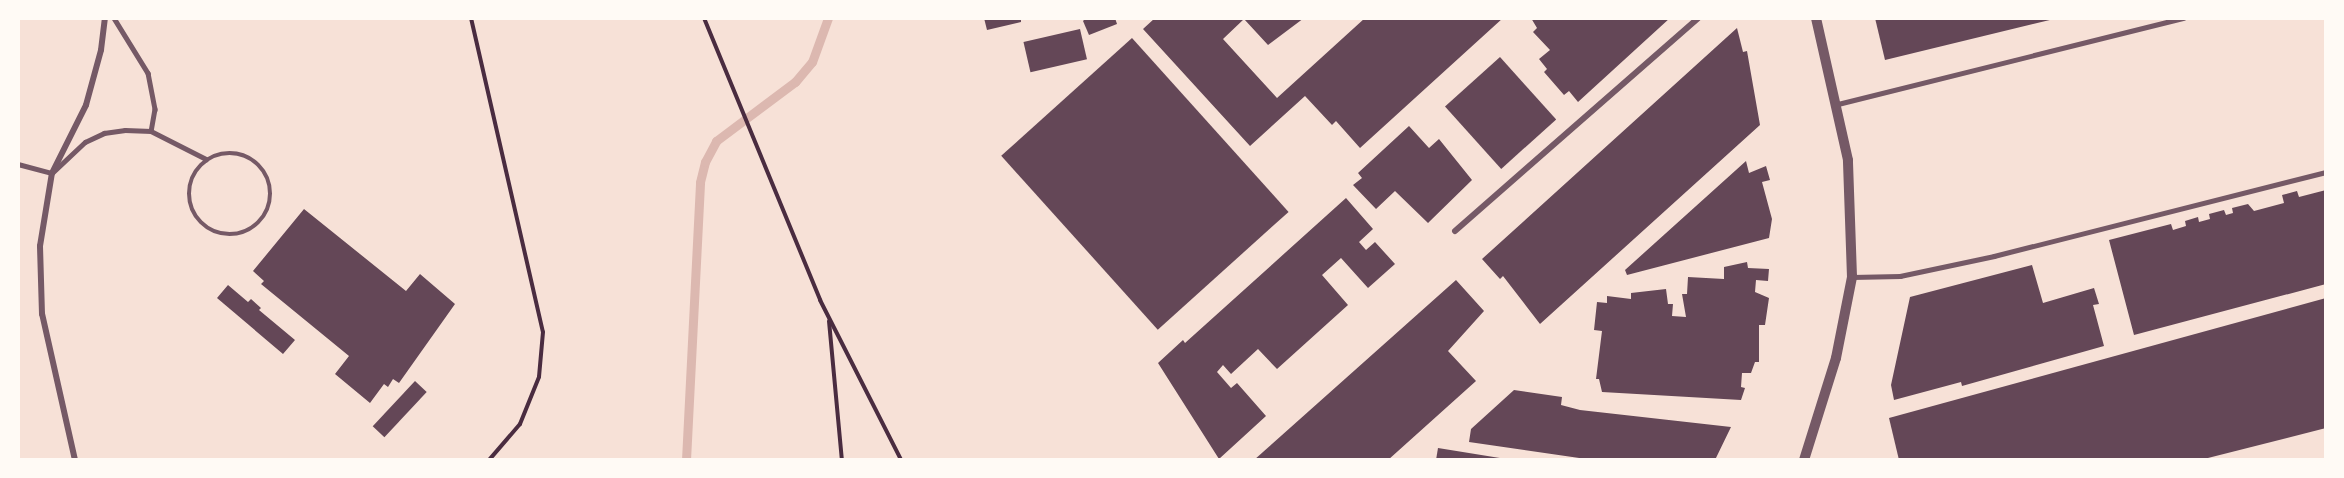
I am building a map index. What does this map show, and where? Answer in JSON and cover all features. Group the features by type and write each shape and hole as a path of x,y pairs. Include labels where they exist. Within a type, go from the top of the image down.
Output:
{"street":[{"path":"75,460 42,314 40,246 52,173 86,105 101,50 105,18"},
{"path":"1455,231 1698,18"},
{"path":"1804,460 1833,369 1852,277 1848,160 1838,104 1816,18"}],"lane":[{"path":"114,18 148,73 155,109 151,131"},
{"path":"1838,104 2183,18"},
{"path":"18,164 52,173 85,142 104,133 151,131 206,159 232,152 246,156 266,174 270,201 256,225 230,235 205,227 196,218 190,206 189,187 196,168 206,159"},
{"path":"1852,277 1900,276 1971,261 2326,172"}],"path":[{"path":"471,18 543,332 539,377 520,424 489,460"},
{"path":"704,18 829,317 901,460"},
{"path":"829,317 842,460"}],"building":[{"path":"984,18 1021,18 1021,22 987,30"},
{"path":"1086,18 1115,18 1117,24 1089,35 1083,21"},
{"path":"1155,18 1304,18 1268,45 1244,19 1223,39 1277,98 1365,18 1503,18 1360,148 1336,121 1332,125 1305,96 1250,146 1143,29"},
{"path":"1531,18 1670,18 1578,102 1569,91 1564,95 1544,72 1547,69 1539,59 1550,50 1533,32 1537,28"},
{"path":"1875,18 2054,18 2054,19 1885,60"},
{"path":"1737,28 1743,52 1747,51 1760,125 1540,324 1503,276 1500,279 1482,259"},
{"path":"1080,29 1087,59 1030,72 1023,42"},
{"path":"1132,38 1289,212 1158,330 1001,156"},
{"path":"1500,57 1556,119 1501,169 1445,107"},
{"path":"1409,126 1429,148 1439,139 1472,180 1428,223 1395,191 1376,209 1353,185 1362,178 1358,173"},
{"path":"1746,161 1749,173 1766,166 1770,180 1762,182 1772,219 1769,238 1627,275 1625,270"},
{"path":"2326,190 2326,284 2134,335 2109,240 2171,224 2173,230 2186,226 2185,221 2198,217 2199,222 2210,219 2209,214 2224,210 2226,215 2233,213 2232,208 2248,204 2254,211 2284,203 2282,195 2297,191 2299,197"},
{"path":"1346,198 1373,229 1359,242 1366,250 1375,242 1395,264 1368,288 1341,258 1322,275 1348,305 1277,369 1258,349 1231,374 1223,365 1217,372 1231,388 1237,383 1266,416 1219,459 1158,363 1183,340 1185,343"},
{"path":"304,209 406,291 420,274 455,304 399,383 393,379 388,387 384,384 370,403 335,374 349,356 261,284 264,281 253,271"},
{"path":"1747,262 1748,268 1769,269 1768,281 1756,280 1755,292 1769,298 1765,325 1759,325 1759,362 1755,362 1751,373 1742,373 1741,387 1745,388 1741,400 1602,392 1599,379 1596,379 1602,331 1594,330 1597,302 1607,303 1607,296 1631,299 1631,293 1666,289 1668,304 1673,304 1672,316 1686,317 1682,294 1687,294 1688,277 1724,279 1724,267"},
{"path":"2032,265 2043,303 2094,288 2099,304 2093,305 2104,346 1962,386 1961,382 1894,400 1891,385 1910,297"},
{"path":"1456,280 1484,311 1448,351 1476,381 1388,460 1254,460"},
{"path":"228,285 248,302 251,299 261,308 259,310 295,340 283,354 217,298"},
{"path":"2326,298 2326,428 2200,460 1899,460 1889,418"},
{"path":"415,381 427,392 384,437 373,426"},
{"path":"1514,390 1562,397 1561,405 1580,410 1731,427 1715,460 1593,460 1469,442 1471,429"},
{"path":"1438,448 1506,459 1506,460 1436,460"}],"waterway":[{"path":"686,460 700,182 705,162 716,141 795,82 812,62 828,18"}]}
